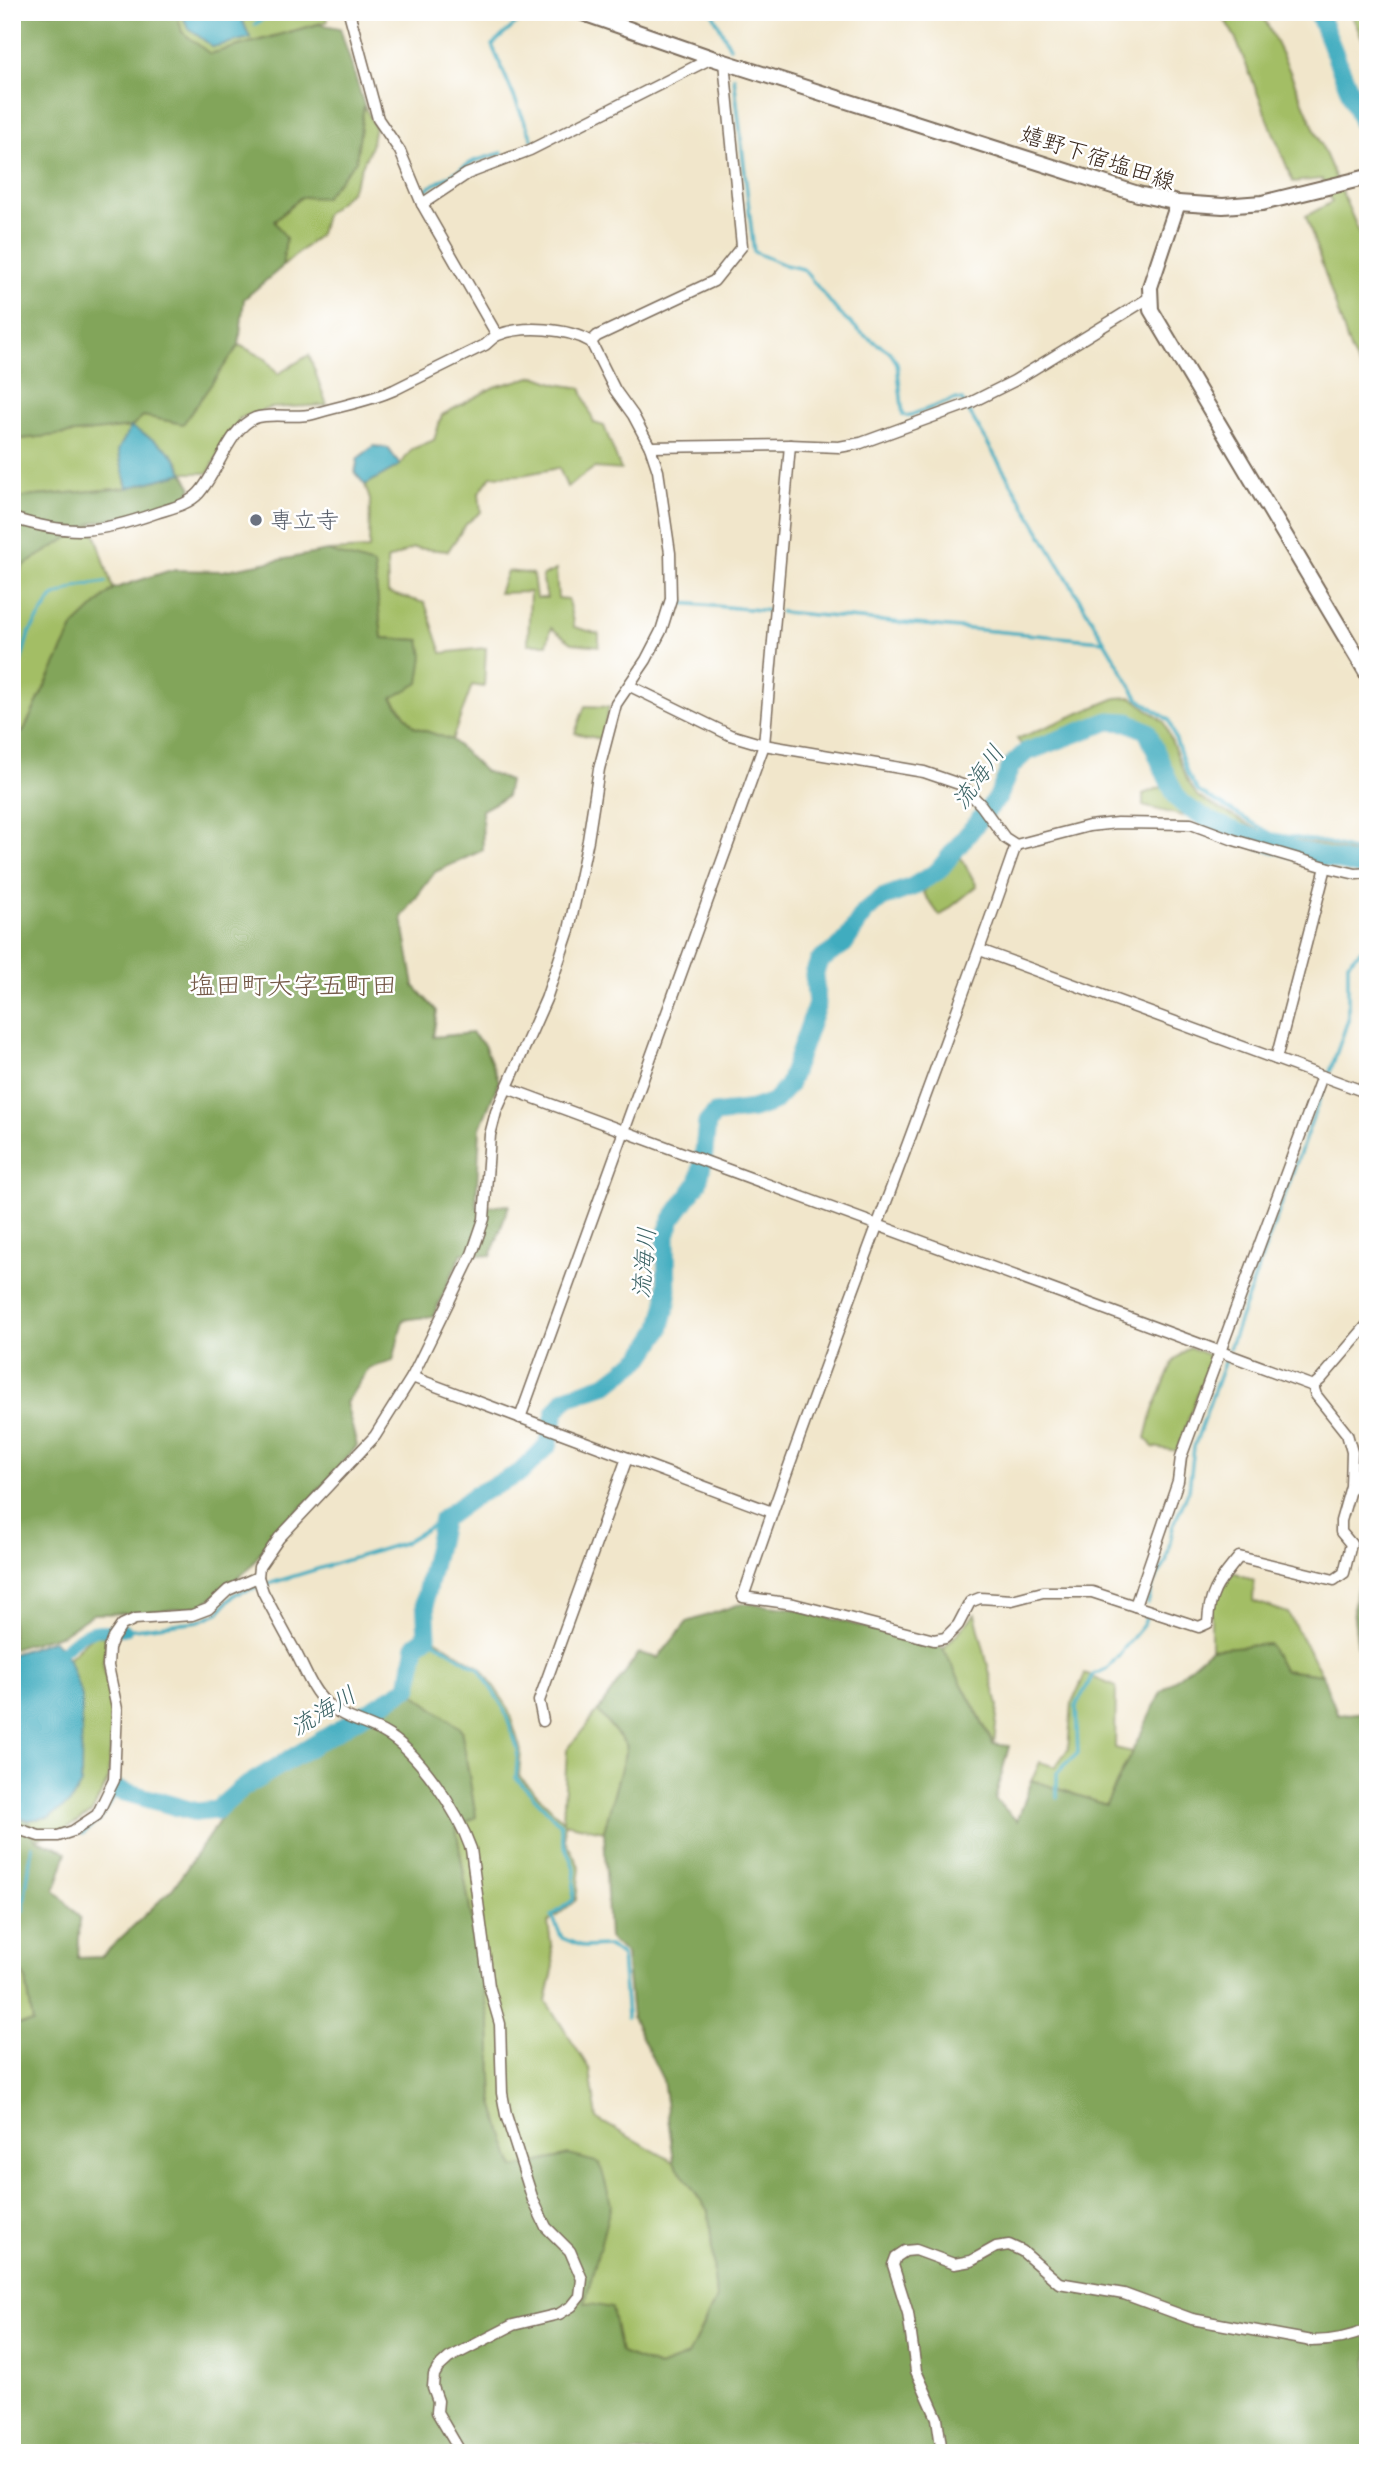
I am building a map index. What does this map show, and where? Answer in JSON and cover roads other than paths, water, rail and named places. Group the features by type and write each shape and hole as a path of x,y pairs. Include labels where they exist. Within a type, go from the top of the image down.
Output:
{"main road":[{"name":"嬉野下宿塩田線","path":"580,12 718,60 1139,194 1178,203 1150,287 1149,298"},
{"path":"1178,203 1223,206 1262,203 1368,177"},
{"path":"1149,298 1151,310 1368,675"}],"street":[{"path":"349,12 378,119 400,151 422,204 498,335"},
{"path":"422,204 467,174 530,150 718,60 742,246 714,281 597,336 591,342"},
{"path":"650,447 839,447 862,443 964,405 1014,381 1149,298"},
{"path":"12,518 50,529 72,531 120,526 187,502 198,495 219,466 233,436 249,421 266,416 308,415 393,391 485,345 498,335 544,329 566,332 591,342 615,390 633,415 650,447 657,471 670,553 671,598 661,631 616,705 599,769 588,840 569,930 546,999 496,1112 491,1135 484,1219 472,1254 412,1377 375,1436 279,1538 259,1567 258,1577 263,1592 313,1686 326,1703 344,1716 384,1733 407,1749 450,1803 464,1828 471,1849 489,1986 500,2024 502,2093 506,2115 533,2200 546,2227 570,2251 582,2279 580,2296 572,2306 559,2314 513,2325 449,2358 438,2368 433,2387 438,2401 437,2412 461,2453"},
{"path":"520,1418 764,745 790,445"},
{"path":"630,686 730,735 764,745 924,772 962,785 981,805 1005,838 1016,845 1098,825 1191,824 1234,840 1326,867 1356,874 1368,873"},
{"path":"1016,845 743,1597 794,1604 934,1640 945,1638 958,1625 970,1602 980,1598 1012,1600 1043,1592 1092,1592 1199,1627 1208,1623 1209,1603 1214,1588 1239,1557 1334,1580 1344,1573 1351,1544 1342,1532 1341,1521 1351,1486 1352,1452 1347,1434 1316,1395 1313,1386"},
{"path":"1276,1059 1326,867"},
{"path":"980,950 1368,1093"},
{"path":"1135,1606 1178,1481 1181,1457 1322,1076"},
{"path":"507,1088 1313,1386"},
{"path":"1313,1386 1368,1324"},
{"path":"412,1377 772,1511"},
{"path":"543,1721 539,1701 627,1458"},
{"path":"12,1827 39,1836 58,1836 73,1831 97,1815 114,1780 117,1709 108,1666 109,1648 122,1625 135,1619 192,1615 208,1609 228,1590 258,1577"},
{"path":"942,2453 937,2418 916,2371 908,2313 893,2265 897,2257 905,2251 916,2250 954,2264 971,2261 996,2247 1009,2245 1023,2250 1059,2283 1125,2294 1192,2319 1312,2341 1332,2341 1368,2329"}],"water":[{"path":"189,12 239,12 250,38 213,47 188,28 184,19"},
{"path":"131,427 169,451 183,473 127,488 118,450"},
{"path":"374,446 388,448 400,465 365,485 355,473 358,458"},
{"path":"54,1640 68,1658 82,1697 81,1784 70,1803 49,1817 28,1820 12,1814 12,1654"}],"waterway":[{"path":"255,24 269,15 268,12"},
{"path":"529,12 492,45 532,139"},
{"path":"712,12 730,47"},
{"path":"1318,12 1368,137"},
{"path":"734,77 754,252 785,265 803,269 839,313 864,335 890,352 897,363 903,415 908,416 955,399 962,400 1138,698 1169,720 1188,775 1199,792 1272,834 1328,843 1368,855"},
{"path":"425,190 474,161 502,153"},
{"path":"12,693 29,633 53,597 79,586 106,582"},
{"path":"680,603 771,611"},
{"path":"781,612 1103,641"},
{"name":"流海川","path":"118,1790 196,1812 217,1810 241,1789 409,1687 416,1645 427,1637 425,1598 443,1519 476,1495 520,1473 549,1444 555,1412 566,1398 607,1384 642,1357 660,1330 667,1303 666,1235 672,1219 698,1183 707,1123 715,1114 753,1109 773,1102 788,1086 817,1004 814,975 819,961 844,944 865,912 882,898 912,887 938,871 998,797 1011,766 1026,752 1109,721 1128,722 1147,731 1176,795 1195,812 1239,833 1291,849 1361,866 1368,865"},
{"path":"1330,1072 1348,1020 1348,963 1368,943"},
{"path":"1229,1349 1325,1084"},
{"path":"1148,1603 1153,1583 1166,1563 1173,1526 1189,1490 1194,1447 1225,1360"},
{"path":"126,1630 199,1621 218,1613 235,1594 403,1543 443,1519"},
{"path":"1057,1797 1057,1773 1078,1753 1076,1706 1093,1675 1108,1668 1144,1624 1147,1615"},
{"path":"62,1651 78,1638 91,1632 126,1630"},
{"path":"427,1637 479,1669 503,1707 518,1749 516,1778 560,1824 564,1844 575,1870 573,1900 552,1916 562,1938 584,1947 609,1946 622,1956 627,2017"},
{"path":"82,1834 100,1820 118,1790"},
{"path":"12,1923 23,1910 32,1846"}],"place":[{"name":"専立寺","path":"256,520"}],"district":[{"name":"塩田町大字五町田","path":"293,986"}]}
